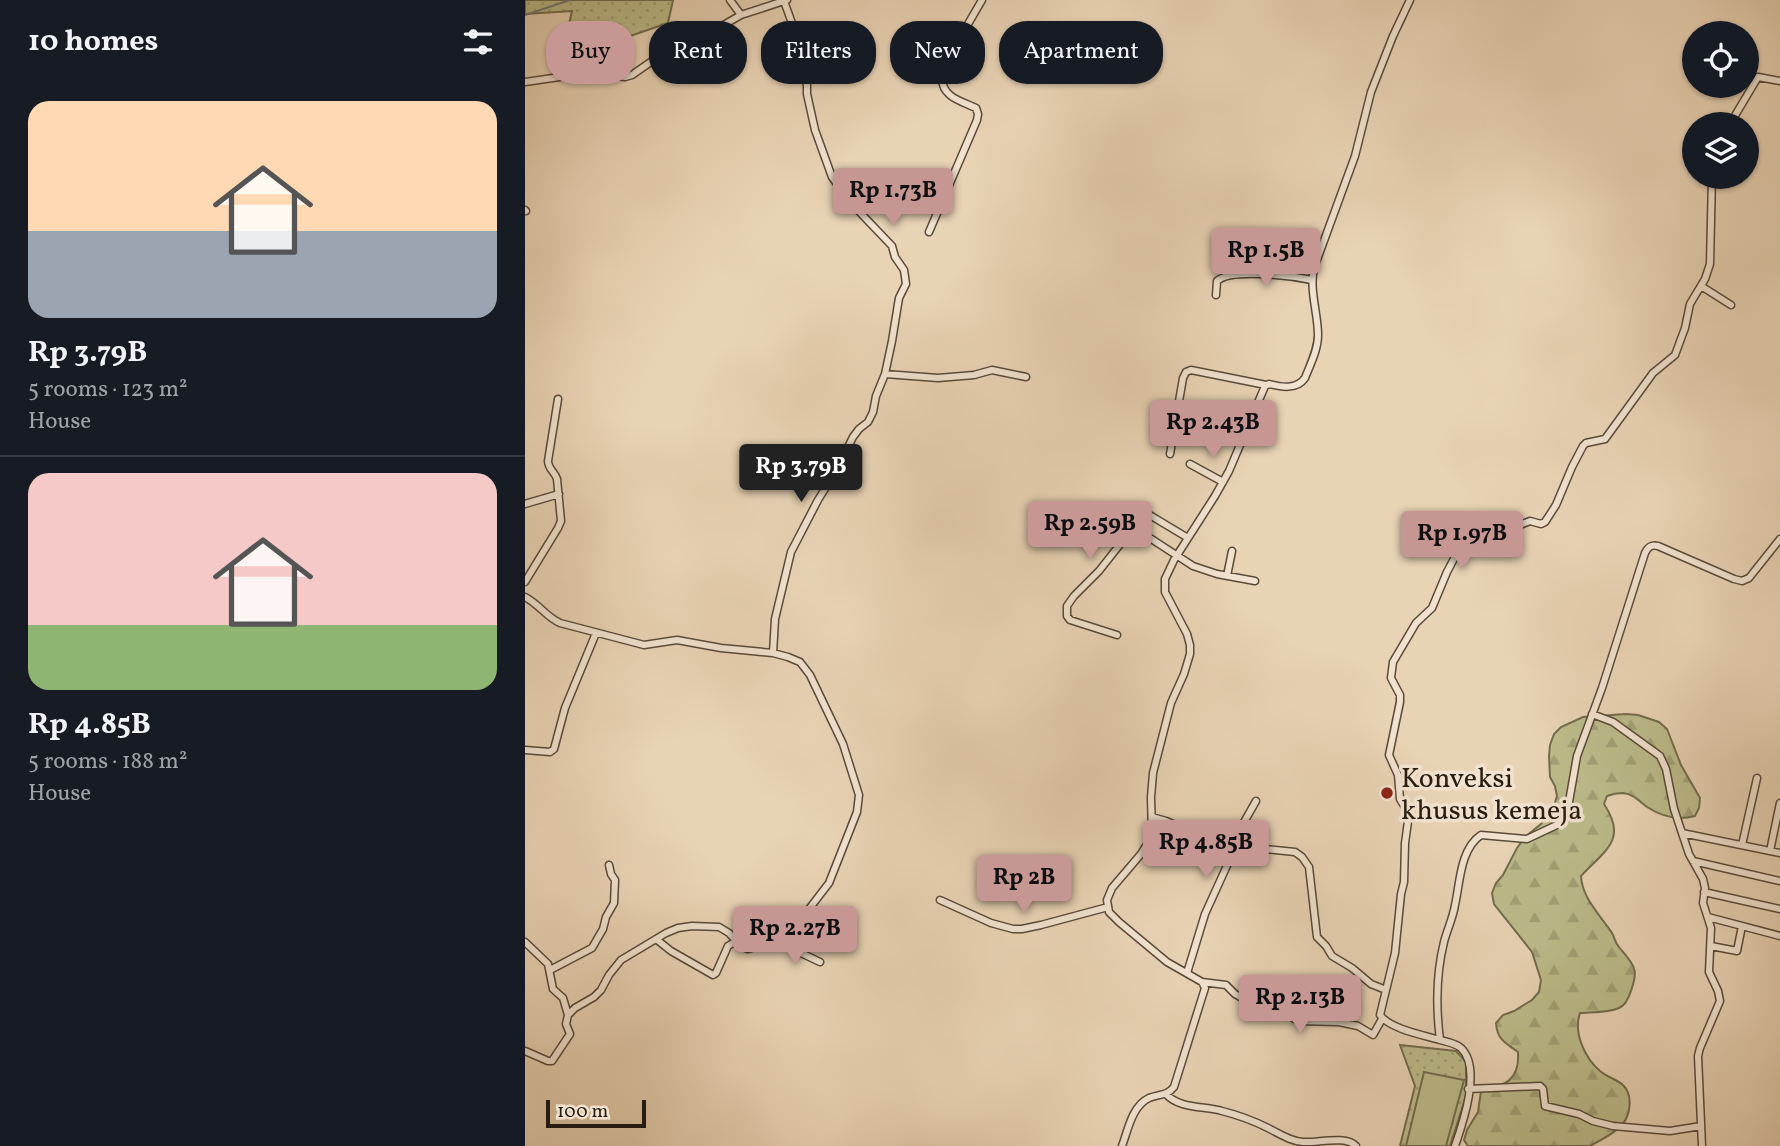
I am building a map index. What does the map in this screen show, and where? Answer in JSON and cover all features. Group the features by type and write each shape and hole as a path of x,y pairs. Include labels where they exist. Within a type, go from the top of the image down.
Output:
{"street":[{"path":"730,0 741,15"},
{"path":"929,232 977,120 976,108 949,95 945,91 942,78 957,43 982,0"},
{"path":"1170,454 1186,372 1191,370 1266,384 1294,386 1302,383 1305,378 1317,342 1312,279 1314,268 1355,156 1371,92 1410,0"},
{"path":"525,82 587,73 632,75 741,15 786,1 793,26 793,43 807,85 811,116 832,177 850,202 892,245 895,257 904,270 906,284 898,306 885,374 874,409 868,422 853,437 791,552 775,619 773,653"},
{"path":"1737,112 1758,77 1780,81"},
{"path":"1455,1146 1466,1113 1470,1070 1466,1055 1458,1046 1412,1032 1382,1019 1380,1015 1396,946 1409,814 1400,799 1397,773 1389,755 1400,702 1391,678 1393,662 1416,623 1432,608 1459,551 1530,521 1541,524 1545,522 1556,505 1583,446 1605,439 1653,373 1675,355 1685,328 1688,308 1710,264 1711,189"},
{"path":"1216,295 1217,281 1225,275 1312,279"},
{"path":"1701,286 1731,305"},
{"path":"885,374 938,378 974,375 992,370 1026,377"},
{"path":"1266,384 1223,482 1166,575 1164,588 1187,634 1190,654 1171,703 1155,765 1151,788 1153,831 1141,854 1112,888 1108,896 1108,907 1111,915 1167,962 1202,982 1226,985 1235,994 1259,1007 1278,1011 1298,1021 1339,1022 1357,1026 1373,1035 1382,1019"},
{"path":"525,582 558,528 561,514 555,475 549,469 548,461 558,398"},
{"path":"1190,464 1223,482"},
{"path":"525,504 559,494"},
{"path":"1118,635 1070,620 1067,606 1146,513 1188,538"},
{"path":"1133,527 1193,566 1255,581"},
{"path":"1440,1040 1437,1002 1439,974 1463,864 1476,839 1481,835 1527,839 1564,821 1569,812 1575,764 1649,547 1658,546 1742,581 1749,578 1780,538"},
{"path":"1227,576 1232,551"},
{"path":"525,597 539,605 556,622 596,633 644,645 677,640 773,653 800,662 810,675 843,744 859,800 857,812 829,883 782,944"},
{"path":"525,750 550,752 554,749 565,708 596,633"},
{"path":"1592,714 1613,722 1660,756 1689,854 1703,879 1703,903 1711,928 1709,972 1719,991 1720,1000 1699,1052 1698,1090 1702,1146"},
{"path":"1742,845 1757,778"},
{"path":"1187,973 1205,914 1246,817 1256,800"},
{"path":"1769,851 1780,803"},
{"path":"1152,817 1205,838 1235,846 1295,852 1302,857 1311,875 1317,937 1334,957 1371,984 1386,990"},
{"path":"1682,833 1780,853"},
{"path":"1693,861 1780,881"},
{"path":"549,970 592,948 597,942 614,903 615,880 609,865"},
{"path":"1704,892 1780,909"},
{"path":"940,900 991,923 1013,929 1041,925 1108,907"},
{"path":"1707,916 1780,936"},
{"path":"525,1051 552,1061 570,1034 566,1024 568,1016 601,990 621,960 656,939 683,927 712,926 726,931 741,946"},
{"path":"1711,946 1737,951 1742,926"},
{"path":"656,939 671,951 713,975 728,946 733,943 752,948 764,933 778,943 820,962"},
{"path":"525,942 545,960 553,989 563,998 568,1016"},
{"path":"1122,1146 1140,1105 1148,1099 1166,1094 1174,1087 1204,990 1202,982"},
{"path":"1468,1089 1540,1086 1545,1106 1572,1112 1603,1125 1670,1131 1701,1126"},
{"path":"1166,1094 1175,1101 1236,1115 1294,1141 1345,1140 1356,1146"}],"green space":[{"path":"525,0 673,0 668,21 649,21 649,30 635,34 635,21 570,21 572,11 525,14"},
{"path":"1626,714 1659,722 1667,729 1681,765 1700,798 1695,816 1682,818 1658,813 1627,794 1607,796 1604,804 1611,816 1614,836 1611,844 1581,876 1588,899 1629,959 1635,974 1624,1004 1610,1011 1580,1013 1578,1021 1579,1037 1590,1059 1600,1071 1626,1089 1630,1105 1627,1116 1619,1128 1590,1146 1468,1146 1464,1140 1478,1112 1481,1091 1504,1084 1513,1075 1518,1062 1518,1052 1500,1037 1496,1023 1503,1015 1532,1000 1539,992 1541,980 1532,952 1494,904 1492,893 1517,848 1525,837 1541,824 1554,806 1557,796 1550,777 1549,756 1554,734 1561,727 1583,717"},
{"path":"1400,1045 1456,1051 1466,1062 1466,1096 1450,1146 1400,1146 1415,1086"},
{"path":"1424,1072 1464,1080 1446,1146 1406,1146"}],"waterway":[{"path":"525,15 570,0"}],"place":[{"name":"Konveksi khusus kemeja","path":"1387,793"}]}
